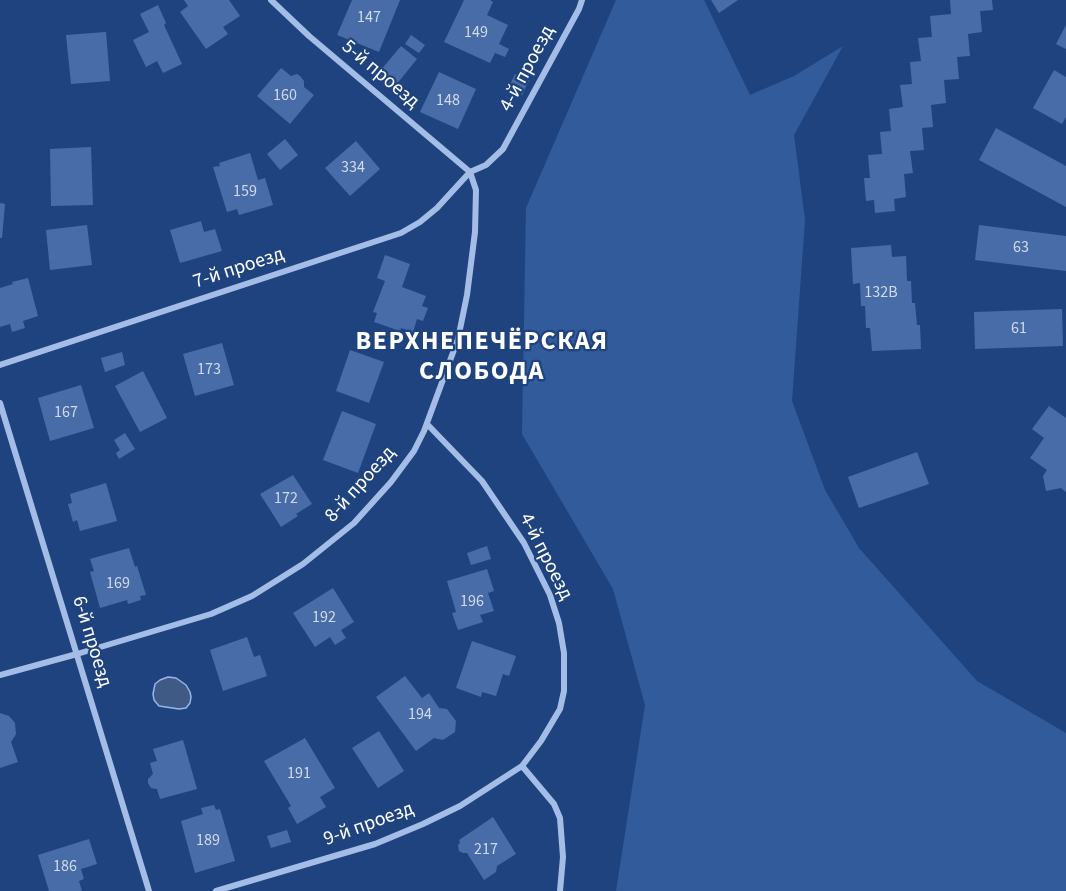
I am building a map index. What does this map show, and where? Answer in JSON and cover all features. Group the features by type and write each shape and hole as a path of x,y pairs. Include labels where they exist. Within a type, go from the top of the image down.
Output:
{"street":[{"name":"5-й проезд","path":"271,0 309,36 470,172"},
{"name":"4-й проезд","path":"470,172 486,165 503,149 582,0"},
{"name":"7-й проезд","path":"0,365 401,233 420,222 437,208 470,172"},
{"name":"8-й проезд","path":"0,675 211,614 252,596 303,564 354,523 384,490 414,451 427,424 458,339 467,295 475,232 476,190 470,172"},
{"name":"6-й проезд","path":"0,404 148,891"},
{"name":"4-й проезд","path":"427,424 482,481 518,534 550,595 559,623 564,653 564,691 560,709 541,741 522,766"},
{"path":"522,766 554,804 560,818 563,857 560,890"},
{"name":"9-й проезд","path":"216,891 385,840 460,806 522,766"}],"shaded area":[{"path":"616,0 704,0 750,95 794,76 843,46 794,135 805,220 792,401 825,490 859,548 977,681 1066,733 1066,891 616,891 645,705 613,589 522,434 526,208"},
{"path":"168,677 176,678 186,685 191,697 186,708 159,706 154,700 155,684"}],"building":[{"path":"184,0 229,0 240,16 223,27 228,34 206,49 180,12 188,6"},
{"path":"352,0 400,0 379,52 337,35"},
{"path":"464,0 493,2 487,15 508,25 499,44 509,49 505,57 495,53 490,63 444,42"},
{"path":"711,0 738,0 719,13"},
{"path":"950,0 992,0 993,10 980,11 982,32 968,34 970,56 957,57 959,79 944,80 946,103 931,105 933,127 922,128 924,150 910,151 913,173 904,174 906,197 894,199 895,211 875,213 874,200 866,201 864,178 870,178 868,155 882,154 880,132 891,131 889,109 903,107 900,85 912,84 910,62 921,61 918,38 932,37 930,16 951,14"},
{"path":"158,5 166,23 164,25 182,64 163,73 157,61 146,67 133,40 149,32 140,14"},
{"path":"1066,25 1066,49 1056,44"},
{"path":"106,32 110,81 71,84 66,35"},
{"path":"411,35 425,45 419,53 405,44"},
{"path":"401,46 417,59 392,90 375,77"},
{"path":"281,68 291,76 297,74 300,76 304,81 304,87 314,95 290,124 257,96"},
{"path":"1054,70 1066,77 1066,117 1062,124 1033,108"},
{"path":"439,72 476,89 458,129 420,112"},
{"path":"515,74 529,80 522,95 508,89"},
{"path":"996,128 1066,166 1066,207 979,160"},
{"path":"285,139 298,155 280,170 267,154"},
{"path":"356,141 380,169 350,196 325,168"},
{"path":"91,147 93,205 51,206 50,149"},
{"path":"250,153 258,180 265,178 273,205 239,215 237,209 227,212 213,167"},
{"path":"0,203 5,204 2,238 0,238"},
{"path":"201,221 204,232 215,229 222,251 180,263 170,230"},
{"path":"87,225 92,265 50,270 46,230"},
{"path":"979,225 1066,236 1066,271 975,260"},
{"path":"891,245 892,257 906,256 907,281 911,281 912,303 915,303 917,325 920,325 921,349 872,351 870,328 866,328 865,306 861,306 860,283 853,284 851,248"},
{"path":"385,255 410,264 402,287 426,296 422,306 428,308 423,321 417,319 413,332 401,328 400,331 374,322 377,313 373,312 385,281 377,278"},
{"path":"28,278 38,316 23,321 25,328 12,332 10,324 0,327 0,288"},
{"path":"1062,309 1063,346 975,349 974,312"},
{"path":"222,343 234,385 195,396 183,354"},
{"path":"350,350 384,362 369,403 336,391"},
{"path":"122,352 125,365 105,372 101,358"},
{"path":"143,371 167,418 140,432 115,386"},
{"path":"81,385 94,428 50,441 38,398"},
{"path":"1049,406 1066,418 1066,492 1061,488 1046,491 1043,476 1047,470 1030,458 1044,438 1032,429"},
{"path":"342,411 376,424 358,473 323,460"},
{"path":"125,433 135,449 119,459 116,453 120,450 114,440"},
{"path":"917,452 929,484 859,508 848,477"},
{"path":"293,475 312,504 281,527 260,494"},
{"path":"106,483 117,521 80,531 77,520 73,522 68,504 72,503 70,494"},
{"path":"487,546 491,559 471,565 467,553"},
{"path":"129,548 146,595 140,596 141,600 128,604 127,600 100,608 90,572 94,571 90,559"},
{"path":"487,569 494,591 488,593 494,611 480,615 483,622 458,630 452,613 456,612 447,581"},
{"path":"333,588 354,622 341,630 346,638 335,645 330,637 315,647 293,613"},
{"path":"247,637 254,657 260,655 267,676 223,691 210,650"},
{"path":"472,641 516,656 509,676 503,674 496,696 482,692 481,697 456,688"},
{"path":"405,676 422,698 429,693 439,708 447,709 456,721 455,732 443,740 434,738 416,751 376,697"},
{"path":"0,713 9,716 15,723 16,734 11,742 18,762 0,768"},
{"path":"379,731 404,771 378,788 352,748"},
{"path":"305,738 335,788 320,797 326,807 297,824 288,808 291,806 264,761"},
{"path":"183,740 197,789 160,799 157,789 151,788 148,783 148,779 153,774 150,763 157,761 153,749"},
{"path":"214,805 216,810 220,809 235,861 195,873 181,821 203,814 201,808"},
{"path":"493,817 516,854 497,866 496,872 484,880 467,853 459,851 458,845 459,840"},
{"path":"287,830 291,842 271,848 267,836"},
{"path":"89,839 97,864 81,869 84,879 79,881 82,891 49,891 38,855"}],"district":[{"name":"ВЕРХНЕПЕЧЁРСКАЯ СЛОБОДА","path":"482,358"}]}
